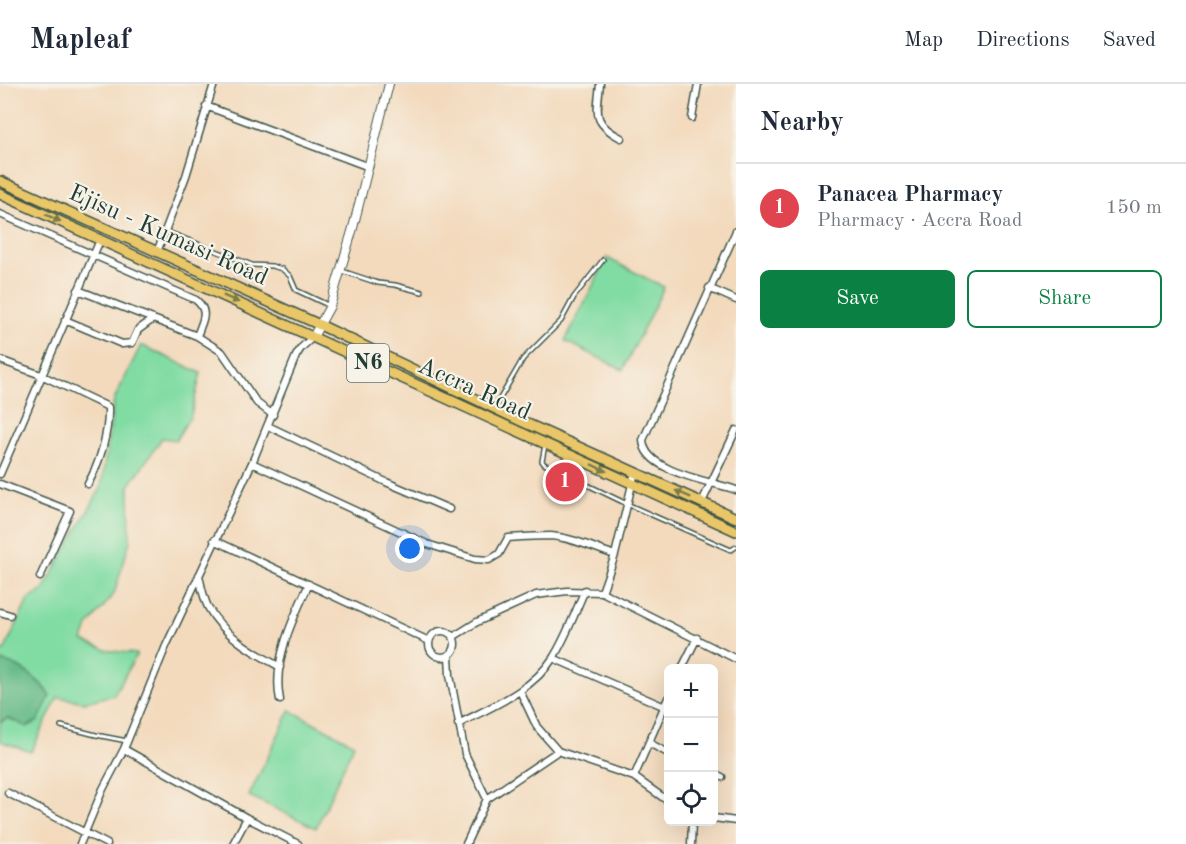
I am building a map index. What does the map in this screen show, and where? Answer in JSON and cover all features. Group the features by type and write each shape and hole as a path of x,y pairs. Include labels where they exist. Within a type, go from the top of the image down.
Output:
{"highway":[{"name":"Ejisu - Kumasi Road","path":"0,181 320,325"},
{"name":"Accra Road","path":"0,194 736,531"},
{"name":"N6","path":"320,325 494,408 736,518"}],"street":[{"path":"158,252 193,157 214,84"},
{"path":"80,844 103,789 124,749 166,646 252,463 296,356 313,337 330,306 369,167 389,84"},
{"path":"600,84 597,115 599,121 621,138"},
{"path":"692,118 698,84"},
{"path":"206,106 369,167"},
{"path":"0,214 196,300 203,306 205,315 197,336"},
{"path":"736,231 643,440 643,447 653,460 693,478 736,490"},
{"path":"0,474 100,240"},
{"path":"709,288 736,300"},
{"path":"78,290 197,336 222,352 257,403 273,415"},
{"path":"65,320 122,344 132,343 138,330 153,319"},
{"path":"0,360 41,375 108,407 108,418 99,460 88,484"},
{"path":"268,426 449,509"},
{"path":"702,502 736,430"},
{"path":"252,463 427,544 475,559 489,560 500,554 508,538 552,536 615,555"},
{"path":"602,592 615,555 635,472"},
{"path":"0,484 70,511 40,577"},
{"path":"214,540 429,640"},
{"path":"199,574 208,607 221,626 242,645 280,668"},
{"path":"280,700 277,684 280,668 295,613 309,584"},
{"path":"458,724 520,691 541,673 554,658 585,590"},
{"path":"453,637 477,622 536,595 585,590 602,592 736,659"},
{"path":"0,612 10,615"},
{"path":"449,656 434,654 429,646 429,640 435,632 445,631 453,637 455,647 449,656 450,675 458,724 465,754 487,799"},
{"path":"684,664 697,638"},
{"path":"554,658 664,707"},
{"path":"520,691 537,728 558,751 634,777 664,798"},
{"path":"634,777 664,709"},
{"path":"649,743 664,750"},
{"path":"124,749 298,844"},
{"path":"466,844 487,799 558,751"},
{"path":"718,775 722,777"},
{"path":"8,793 108,844"},
{"path":"233,844 247,818"},
{"path":"718,819 736,821"},
{"path":"691,844 692,826"}],"lane":[{"path":"165,231 252,265 282,269 290,276 296,290 330,306"},
{"path":"494,408 523,359 561,321 574,297 603,260"},
{"path":"340,271 378,283 422,292"},
{"path":"546,443 542,460 544,464 731,550 736,547"},
{"path":"61,726 127,741"}],"green space":[{"path":"607,258 664,287 623,370 565,341"},
{"path":"141,345 201,373 191,415 176,440 162,438 129,486 130,541 114,594 88,626 83,641 106,650 137,654 114,695 84,702 58,697 31,752 0,741 0,722 8,718 27,727 38,721 50,696 29,674 15,665 0,661 0,650 4,651 28,600 43,590 101,488 114,400"},
{"path":"0,661 14,665 28,674 41,684 50,696 38,721 27,727 8,718 0,722"},
{"path":"290,710 354,744 316,828 249,796"}],"place":[{"name":"Panacea Pharmacy","path":"565,482"}]}
